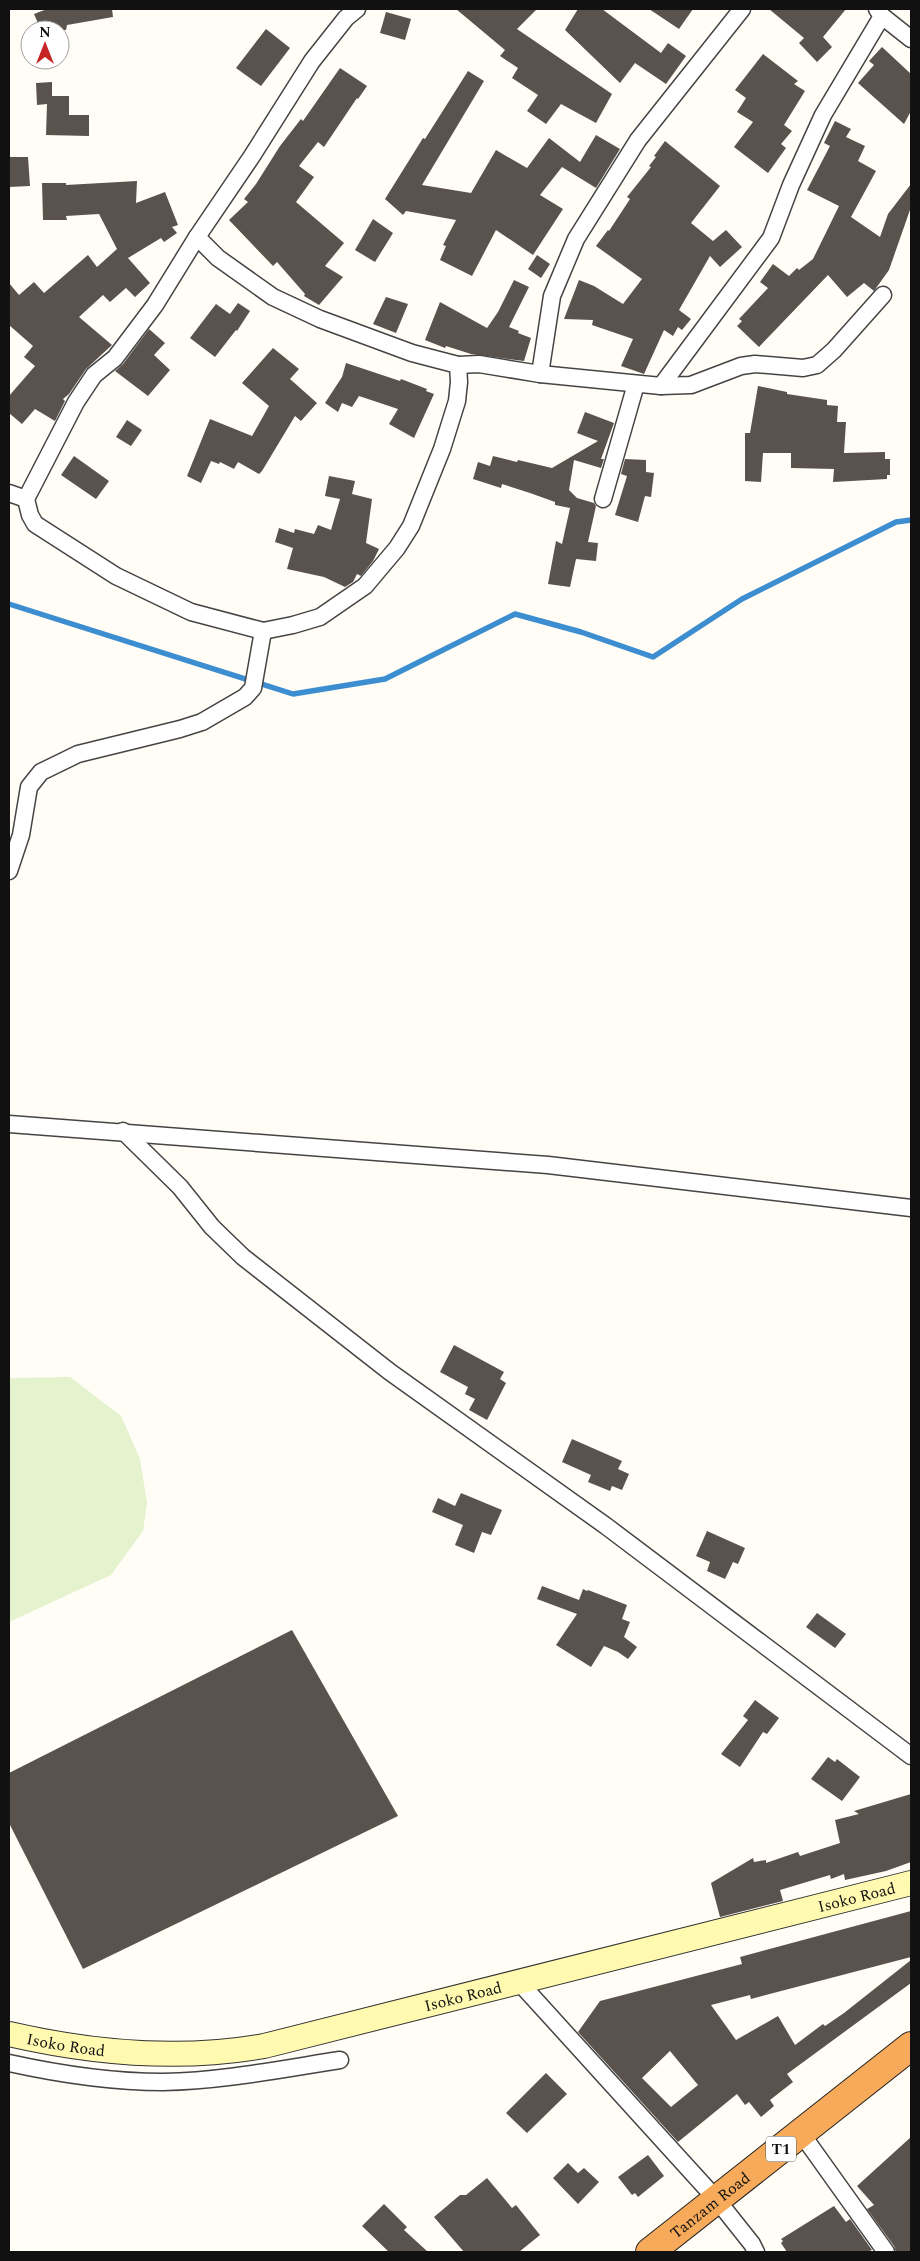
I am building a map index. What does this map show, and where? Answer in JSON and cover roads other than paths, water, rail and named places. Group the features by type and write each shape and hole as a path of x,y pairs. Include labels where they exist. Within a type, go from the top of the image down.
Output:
{"highway":[{"name":"Tanzam Road","path":"650,2252 911,2046"}],"street":[{"path":"357,9 312,61 155,305 115,358 94,375 76,402 26,498 30,515 35,524 116,576 191,612 263,631 293,625 320,616 341,604 365,586 397,548 422,502 442,448 456,401 459,382 458,365"},
{"path":"540,374 552,296 576,239 638,140 742,9"},
{"path":"661,386 771,238 791,185 823,114 880,12 911,39"},
{"path":"197,237 218,258 241,276 298,309 412,353 458,365 480,364 540,374 636,384 661,386 692,385 733,368 755,364 803,368 817,365 834,350 883,294"},
{"path":"603,498 636,384"},
{"path":"9,493 26,498"},
{"path":"9,870 21,835 29,787 41,772 78,754 202,722 244,698 253,688 260,657 263,631"},
{"path":"9,1124 122,1131 548,1165 911,1208"},
{"path":"122,1131 180,1187 212,1227 243,1257 390,1372 606,1526 911,1756"},
{"name":"Isoko Road","path":"9,2034 71,2046 137,2053 231,2052 264,2046 911,1883"},
{"path":"519,1982 717,2200 752,2244 756,2252"},
{"path":"9,2064 116,2080 164,2082 246,2074 340,2060"},
{"path":"801,2134 886,2252"}],"waterway":[{"path":"9,604 293,694 385,679 515,614 581,632 653,657 742,599 896,522 911,520"}]}
